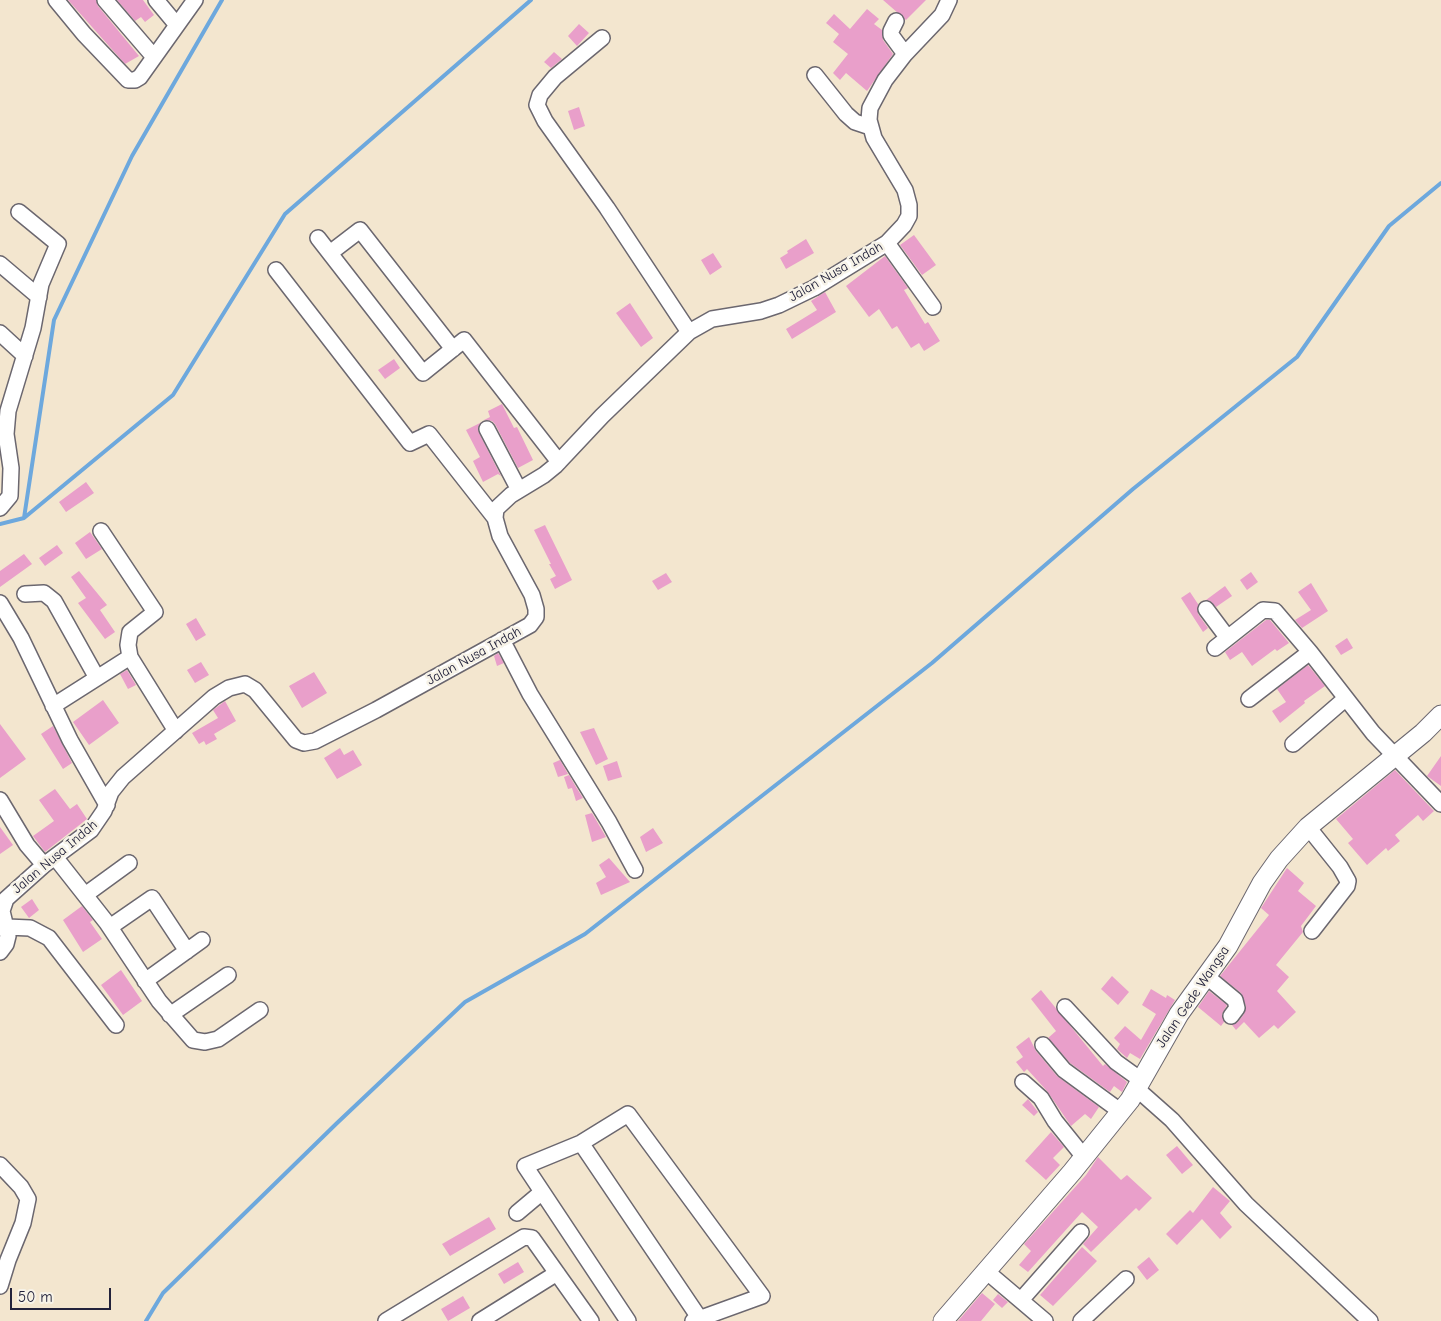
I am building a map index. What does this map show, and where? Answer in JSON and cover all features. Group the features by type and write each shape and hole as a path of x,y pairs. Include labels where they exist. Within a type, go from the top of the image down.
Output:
{"street":[{"path":"56,0 90,41 128,80 135,80 140,77 176,24 195,0"},
{"path":"106,0 154,57"},
{"path":"156,0 176,24"},
{"path":"815,75 846,114 855,122 870,127 870,108 876,95 905,54 942,16 949,0"},
{"path":"896,21 890,32 905,54"},
{"path":"602,38 550,82 540,95 537,105 545,121 607,208 689,332"},
{"name":"Jalan Nusa Indah","path":"0,952 6,944 6,927 2,911 6,899 50,861 91,830 107,805 116,784 214,696 237,684 245,684 255,690 296,740 304,743 315,741 376,710 530,625 536,617 532,595 500,536 494,518 496,510 503,502 544,475 559,462 602,416 689,332 712,319 779,305 814,288 887,243 904,225 910,205 905,190 874,138 870,127"},
{"path":"0,508 10,496 11,468 6,434 5,399 25,356 33,328 41,284 58,244 19,212"},
{"path":"330,254 360,230 453,349"},
{"path":"318,238 423,372 464,340 559,462"},
{"path":"887,243 933,307"},
{"path":"0,264 39,297"},
{"path":"276,270 410,443 429,434 494,518"},
{"path":"0,334 25,356"},
{"path":"487,429 519,490"},
{"path":"101,531 155,612 130,632 128,645 130,657 176,731"},
{"path":"25,594 44,593 54,601 98,678"},
{"path":"0,604 21,638 78,756 107,805"},
{"path":"1206,609 1227,637"},
{"path":"1214,648 1264,610 1271,609 1310,652 1345,699 1394,757 1441,804"},
{"path":"502,640 530,694 609,822 635,870"},
{"path":"1250,698 1310,652"},
{"path":"54,706 130,657"},
{"path":"1293,744 1345,699"},
{"name":"Jalan Gede Wangsa","path":"943,1321 1084,1157 1120,1111 1139,1084 1179,1014 1240,928 1255,896 1270,871 1308,827 1394,757 1441,715"},
{"path":"0,800 28,845 50,861 85,895 110,927 145,981 170,1015 192,1040 205,1042 218,1039 260,1010"},
{"path":"1308,827 1343,871 1348,881 1347,886 1312,930"},
{"path":"85,895 129,863"},
{"path":"110,927 152,898 187,951"},
{"path":"6,927 30,928 49,938 116,1026"},
{"path":"145,981 202,940"},
{"path":"170,1015 228,975"},
{"path":"1206,976 1235,1000 1237,1008 1231,1016"},
{"path":"1065,1007 1139,1084 1246,1204 1370,1321"},
{"path":"1043,1045 1064,1070 1120,1111"},
{"path":"1024,1082 1041,1098 1055,1121 1084,1157"},
{"path":"581,1143 696,1320 762,1296 628,1114 581,1143 525,1166 628,1321"},
{"path":"0,1165 21,1187 28,1200 25,1217 0,1286"},
{"path":"517,1213 542,1192"},
{"path":"1021,1300 1081,1232"},
{"path":"386,1321 524,1237 532,1238 591,1321"},
{"path":"986,1271 1045,1321"},
{"path":"480,1321 557,1273"},
{"path":"1081,1321 1126,1279"}],"building":[{"path":"68,0 96,0 98,6 139,56 125,64"},
{"path":"117,0 143,0 154,15 145,22 141,17 135,21"},
{"path":"883,0 926,0 906,20"},
{"path":"867,9 879,19 874,24 882,30 883,40 893,54 867,91 846,73 840,80 833,73 848,54 833,42 839,34 826,23 834,14 850,29"},
{"path":"579,24 589,33 577,46 568,36"},
{"path":"554,52 562,59 551,68 544,62"},
{"path":"579,107 585,126 574,130 568,111"},
{"path":"914,235 936,265 922,275 900,245"},
{"path":"806,239 814,253 786,269 780,258 788,253 787,251"},
{"path":"713,253 722,267 710,275 701,260"},
{"path":"885,256 908,288 904,290 925,324 928,322 940,341 924,351 919,343 911,348 897,326 892,329 879,309 869,317 846,286"},
{"path":"825,292 836,312 792,339 786,329 817,310 811,301"},
{"path":"630,303 653,338 641,347 616,313"},
{"path":"394,359 400,368 385,379 378,370"},
{"path":"502,404 514,428 517,427 533,460 518,468 495,424 492,421 484,420 490,417 488,411"},
{"path":"482,422 478,428 479,433 501,476 498,474 483,482 473,461 480,457 466,430"},
{"path":"86,482 94,493 66,512 59,502"},
{"path":"545,525 572,580 555,589 550,579 556,576 534,530"},
{"path":"90,532 102,549 86,559 75,543"},
{"path":"57,545 63,553 45,566 39,558"},
{"path":"24,554 32,564 0,587 0,571"},
{"path":"79,571 107,605 100,610 115,632 105,639 78,603 86,598 71,577"},
{"path":"1251,572 1258,582 1247,590 1240,580"},
{"path":"666,573 672,582 658,590 652,581"},
{"path":"1311,583 1328,611 1302,628 1295,620 1311,610 1298,592"},
{"path":"1225,586 1232,596 1216,607 1206,600"},
{"path":"1190,592 1198,604 1198,614 1208,628 1203,632 1181,598"},
{"path":"196,618 206,635 196,641 186,624"},
{"path":"1266,620 1270,620 1289,643 1277,651 1275,649 1252,666 1242,652 1230,660 1225,652"},
{"path":"1347,638 1353,648 1341,655 1335,646"},
{"path":"498,653 504,663 497,666 494,656"},
{"path":"201,662 209,675 195,683 187,670"},
{"path":"1308,665 1325,686 1304,701 1305,703 1280,723 1272,711 1286,702 1277,689"},
{"path":"127,670 136,685 128,689 120,674"},
{"path":"314,672 327,693 302,708 289,686"},
{"path":"103,700 119,723 89,745 73,722"},
{"path":"225,701 236,721 214,734 217,739 206,745 204,741 199,744 192,733 218,718 213,710"},
{"path":"0,724 26,759 0,778"},
{"path":"53,726 72,763 63,769 41,734"},
{"path":"594,728 608,759 596,765 580,732"},
{"path":"340,748 344,755 353,750 362,765 337,779 324,758"},
{"path":"1441,756 1441,786 1427,776"},
{"path":"560,760 568,774 558,777 553,763"},
{"path":"617,761 622,777 608,781 603,766"},
{"path":"1395,770 1434,811 1423,821 1418,815 1395,835 1400,841 1388,851 1386,848 1367,865 1348,843 1353,839 1336,819"},
{"path":"569,775 576,787 568,789 564,777"},
{"path":"576,787 583,798 576,801 572,788"},
{"path":"55,789 70,809 77,804 87,819 45,852 33,836 54,821 39,800"},
{"path":"592,813 606,837 592,842 585,815"},
{"path":"0,827 13,845 0,854"},
{"path":"653,828 663,843 646,852 640,837"},
{"path":"609,858 630,882 601,895 596,883 606,877 599,865"},
{"path":"1287,868 1304,883 1298,891 1316,906 1301,926 1303,932 1276,965 1289,977 1277,991 1296,1012 1278,1029 1274,1025 1259,1038 1244,1022 1236,1030 1232,1025 1238,1022 1244,1014 1246,1006 1241,993 1220,976 1269,915 1261,908"},
{"path":"32,899 39,910 29,918 21,907"},
{"path":"82,906 93,920 90,922 102,939 83,952 63,920"},
{"path":"121,970 142,1001 123,1015 101,985"},
{"path":"1112,976 1129,992 1118,1005 1101,989"},
{"path":"1151,989 1166,998 1167,995 1175,1000 1140,1059 1130,1053 1127,1058 1117,1049 1120,1044 1114,1038 1125,1026 1141,1040 1156,1014 1142,1005"},
{"path":"1041,990 1103,1066 1105,1064 1127,1082 1122,1092 1114,1086 1110,1092 1070,1063 1048,1038 1056,1031 1031,999"},
{"path":"1209,991 1227,1005 1222,1014 1224,1022 1221,1026 1198,1007"},
{"path":"1029,1037 1036,1051 1057,1076 1099,1107 1091,1119 1085,1114 1071,1126 1047,1091 1027,1069 1024,1072 1016,1062 1023,1057 1016,1047"},
{"path":"1028,1099 1038,1112 1034,1116 1022,1105"},
{"path":"1051,1132 1064,1147 1053,1158 1060,1165 1046,1180 1025,1161"},
{"path":"1177,1146 1193,1165 1182,1174 1166,1155"},
{"path":"1098,1157 1121,1180 1127,1175 1152,1198 1139,1211 1136,1208 1091,1252 1083,1244 1098,1227 1082,1212 1028,1272 1019,1265 1031,1251 1024,1244 1086,1175"},
{"path":"1213,1187 1230,1201 1220,1213 1232,1227 1220,1239 1202,1219 1177,1245 1166,1234 1190,1210 1193,1213"},
{"path":"489,1217 496,1229 450,1256 442,1244"},
{"path":"1082,1247 1097,1261 1053,1306 1040,1295"},
{"path":"1149,1257 1159,1270 1147,1280 1137,1267"},
{"path":"518,1262 524,1272 504,1284 498,1274"},
{"path":"982,1293 995,1304 981,1321 958,1321"},
{"path":"998,1294 1008,1302 1002,1308 993,1300"},
{"path":"463,1296 470,1308 448,1321 441,1309"}],"waterway":[{"path":"24,518 54,320 132,156 222,0"},
{"path":"0,524 24,518 173,395 285,214 531,0"},
{"path":"146,1321 163,1293 336,1124 465,1002 585,934 932,663 1133,489 1297,357 1389,226 1441,183"}]}
